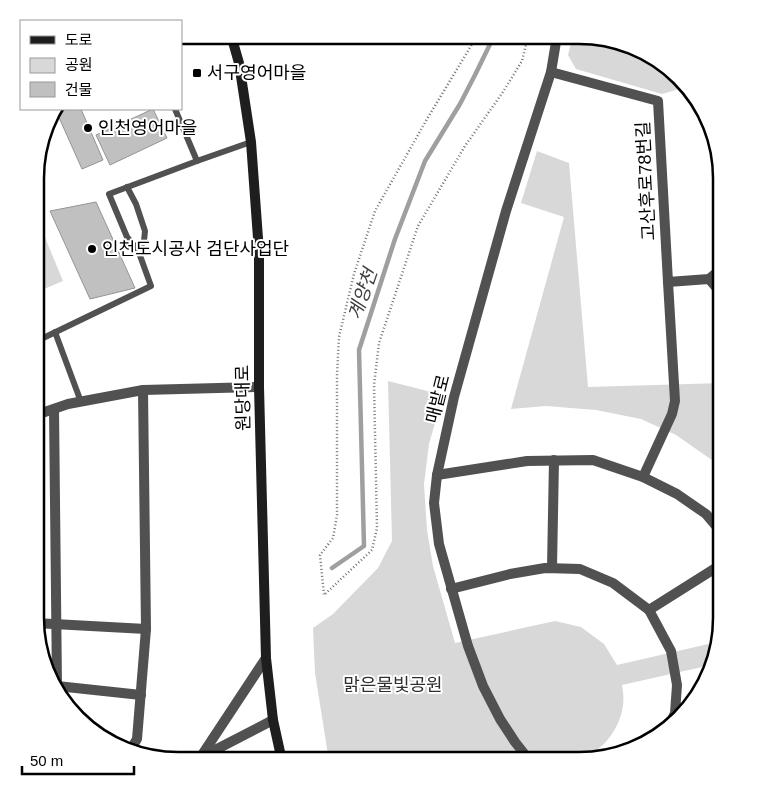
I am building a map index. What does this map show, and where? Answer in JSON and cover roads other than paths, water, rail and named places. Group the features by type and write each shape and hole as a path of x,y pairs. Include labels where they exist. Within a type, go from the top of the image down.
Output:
{"main road":[{"name":"원당대로","path":"234,44 239,63 251,142 259,252 258,387 266,658 273,720 280,752"}],"street":[{"name":"매밭로","path":"523,752 500,719 483,686 468,646 439,544 434,503 437,475 454,398 506,211 551,72 556,44"},
{"name":"고산후로78번길","path":"551,72 658,101 668,282"},
{"path":"643,478 672,414 675,401 668,282 709,278 713,275"},
{"path":"709,278 713,283"},
{"path":"44,412 68,404 143,390 258,387"},
{"path":"134,745 137,740 146,628 143,390"},
{"path":"54,409 56,673"},
{"path":"437,475 527,460 593,460 643,478 677,494 706,514 713,522"},
{"path":"552,568 554,460"},
{"path":"451,590 510,574 545,568 580,569 613,583 649,610 671,651 677,685 677,710"},
{"path":"649,610 713,570"},
{"path":"44,623 146,628"},
{"path":"204,752 266,658"},
{"path":"63,688 141,695"},
{"path":"214,752 273,720"}],"lane":[{"path":"175,110 197,161"},
{"path":"44,338 151,286 138,250 127,237 109,194 251,142"},
{"path":"127,187 136,204 145,230 144,241 138,250"},
{"path":"55,332 82,402"}],"waterway":[{"name":"계양천","path":"332,568 364,546 359,350 395,239 425,161 460,104 490,44"}],"place":[{"name":"서구영어마을","path":"197,73"},
{"name":"인천영어마을","path":"88,128"},
{"name":"인천도시공사 검단사업단","path":"92,249"}],"park label":[{"name":"맑은물빛공원","path":"393,685"}]}
